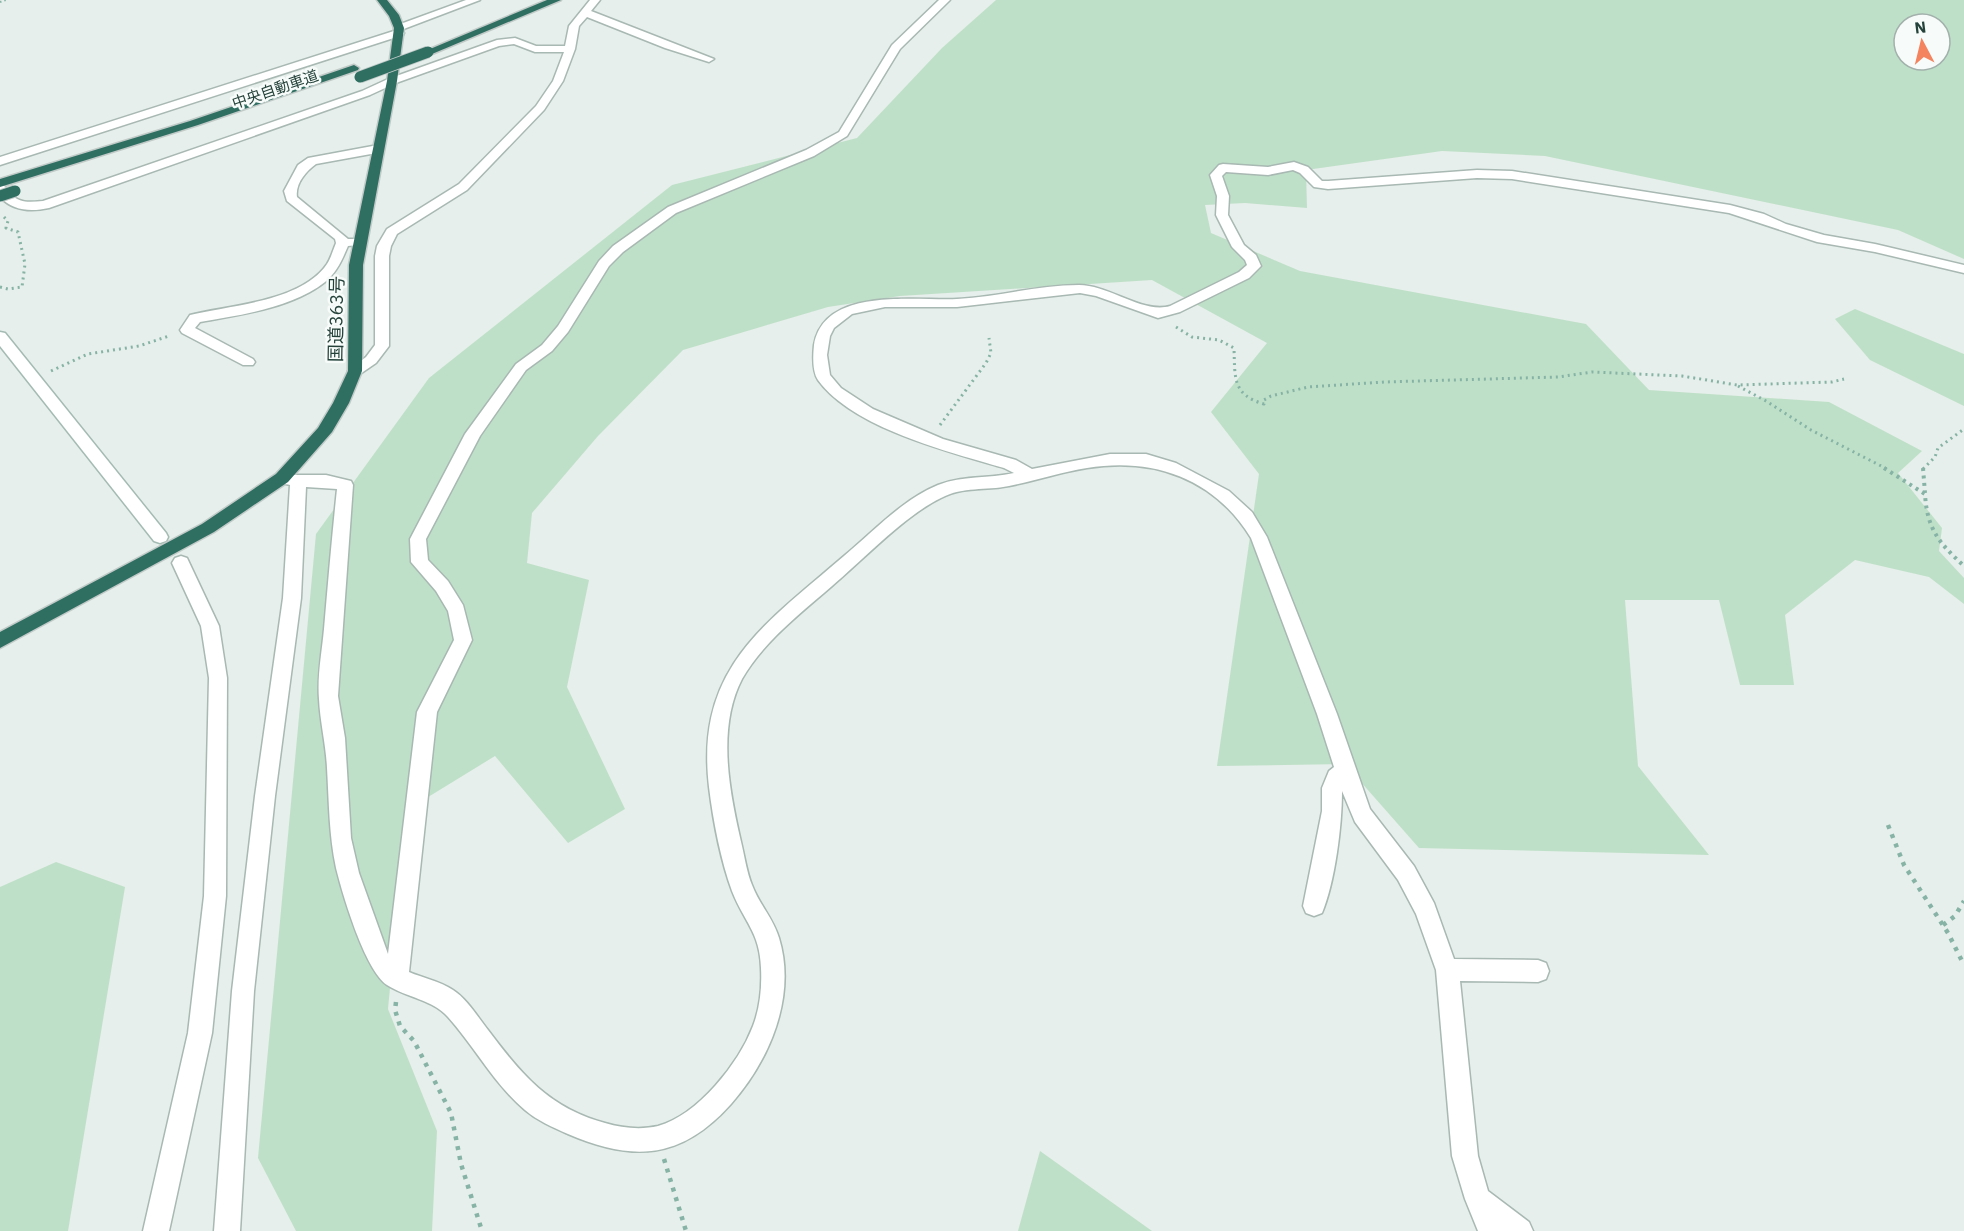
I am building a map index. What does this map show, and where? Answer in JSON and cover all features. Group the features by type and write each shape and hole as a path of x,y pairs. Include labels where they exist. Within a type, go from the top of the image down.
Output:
{"highway":[{"path":"382,0 394,15 399,31"},
{"name":"中央自動車道","path":"423,48 529,0"},
{"name":"中央自動車道","path":"0,196 202,132 556,0"},
{"name":"国道363号","path":"0,641 208,528 290,480 324,432 341,403 355,370 356,265 392,81 399,31"},
{"name":"中央自動車道","path":"2,184 357,73"}],"street":[{"path":"0,161 58,144 399,31 475,0"},
{"path":"355,370 371,360 382,346 382,256 384,246 392,232 463,187 540,108 558,81 570,49 574,26 595,0"},
{"path":"402,981 427,712 463,640 457,610 442,586 420,562 418,539 473,434 521,367 547,348 563,329 604,264 618,249 672,210 810,153 843,134 896,47 945,0"},
{"path":"583,13 594,15 669,46 710,59"},
{"path":"2,184 9,202 24,207 45,205 366,93 392,81 496,43 515,41 535,49 570,49"},
{"path":"248,362 187,330 195,318 241,310 269,302 309,286 330,270 343,243 341,237 291,198 290,191 302,168 312,160 378,149"},
{"path":"1028,474 1010,464 930,439 868,413 837,392 823,376 820,355 823,336 828,326 847,311 885,303 957,303 1080,289 1100,292 1160,314 1175,309 1234,280 1254,267 1251,258 1239,247 1222,215 1223,196 1216,175 1223,168 1268,171 1294,166 1304,170 1318,184 1328,185 1477,174 1512,175 1730,209 1822,239 1875,248 1964,269"},
{"path":"343,243 360,242"},
{"path":"0,336 160,537"},
{"path":"227,1231 243,991 265,796 292,598 290,480 326,481 345,485 328,696 335,738 341,838 348,873 378,959 385,970 402,981 450,1002 517,1084 547,1112 594,1133 627,1139 658,1139 704,1113 742,1069 764,1030 773,977 772,954 765,928 746,898 719,797 716,770 718,744 730,685 760,643 918,503 940,490 965,483 1004,481 1028,474 1112,459 1146,460 1180,471 1215,488 1231,498 1246,515 1259,537 1327,714 1344,770 1362,815 1406,873 1426,910 1447,970 1465,1155 1491,1231"},
{"path":"156,1231 200,1033 215,896 218,678 210,626 181,563"},
{"path":"1314,906 1332,811 1332,788 1336,777 1344,770"},
{"path":"1447,970 1539,971"},
{"path":"1480,1200 1520,1231"}],"path":[{"path":"0,2 6,0"},
{"path":"0,212 8,221 6,228 18,232 25,264 22,287 8,289 0,287"},
{"path":"1160,314 1192,337 1219,340 1234,348 1237,387 1242,396 1250,401 1264,404 1264,400 1271,396 1308,387 1383,382 1558,377 1593,372 1682,376 1737,386 1755,393 1809,429 1858,453 1913,484 1925,494"},
{"path":"33,379 88,354 140,346 187,330"},
{"path":"930,439 986,363 991,353 989,338"},
{"path":"1737,386 1832,382 1844,379"},
{"path":"1964,429 1938,448 1935,457 1923,467 1925,516 1929,528 1964,566"},
{"path":"1888,825 1904,865 1943,925 1964,965"},
{"path":"1943,925 1955,916 1964,900"},
{"path":"402,981 394,1010 400,1026 414,1041 451,1113 461,1164 482,1231"},
{"path":"658,1139 686,1231"}],"green space":[{"path":"996,0 1964,0 1964,259 1898,230 1545,156 1442,151 1306,170 1307,208 1245,203 1205,205 1211,233 1300,271 1586,324 1649,390 1829,402 1922,451 1898,473 1942,528 1939,551 1964,578 1964,604 1929,577 1855,560 1785,615 1794,685 1740,685 1719,600 1625,600 1638,766 1709,855 1419,848 1345,764 1217,766 1259,474 1211,412 1267,343 1152,280 900,296 828,307 683,350 598,436 532,513 527,563 589,580 567,687 625,809 568,843 495,756 407,810 388,1009 437,1131 432,1231 296,1231 258,1158 316,534 429,378 672,185 857,138 942,48"},
{"path":"1855,309 1964,354 1964,406 1870,360 1835,319"},
{"path":"56,862 125,887 68,1231 0,1231 0,887"},
{"path":"1040,1151 1152,1231 1018,1231"}]}
